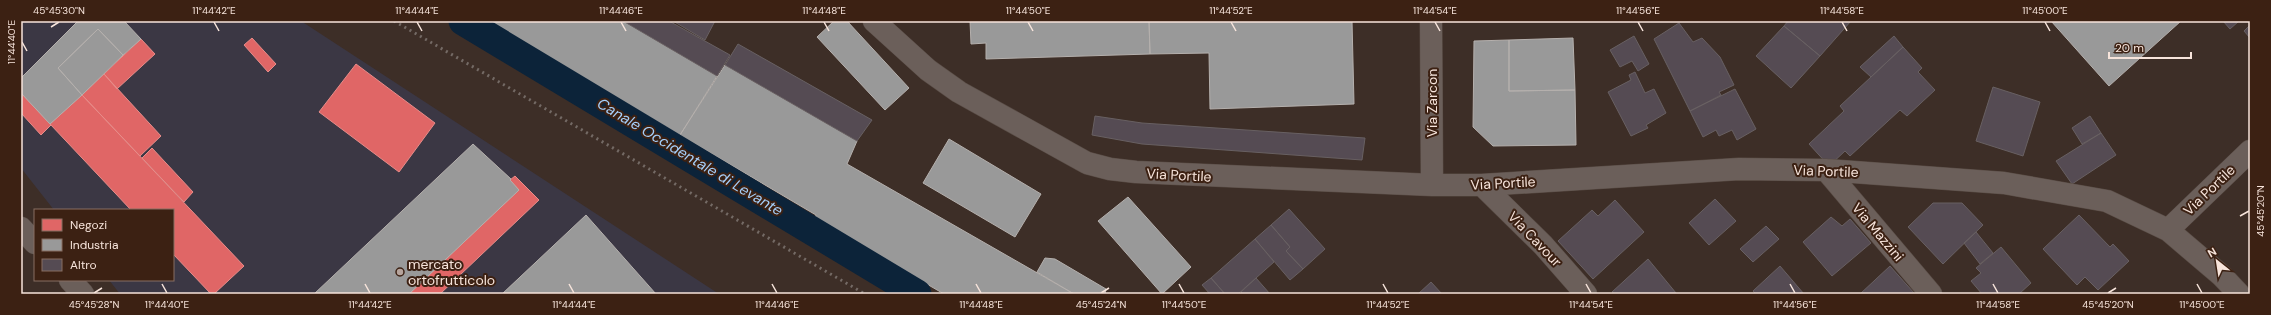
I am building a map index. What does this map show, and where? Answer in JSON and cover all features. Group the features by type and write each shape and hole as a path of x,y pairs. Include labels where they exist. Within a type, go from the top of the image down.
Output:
{"street":[{"name":"Via Portile","path":"874,21 928,70 959,92 1087,163 1110,170 1144,173 1432,185 1482,185 1739,169 1826,170 2004,183 2107,200 2168,230 2222,276 2239,294"},
{"name":"Via Zarcon","path":"1431,21 1432,185"},
{"name":"Via Portile","path":"2168,230 2250,151"},
{"name":"Via Mazzini","path":"1826,170 1931,294"},
{"name":"Via Cavour","path":"1482,185 1543,245 1586,294"},
{"path":"21,228 34,242"},
{"path":"71,281 83,294"}],"shaded area":[{"path":"21,21 301,21 719,294 120,294 110,281 174,281 174,209 53,209 21,168"}],"building: Negozi":[{"path":"252,38 276,64 268,72 244,45"},
{"path":"141,39 155,54 117,89 104,74"},
{"path":"356,64 435,123 399,172 319,112"},
{"path":"104,74 161,136 140,156 82,95"},
{"path":"21,93 51,125 41,135 21,113"},
{"path":"82,95 244,266 214,294 211,294 174,255 174,209 130,209 50,124"},
{"path":"152,148 193,192 184,202 142,158"},
{"path":"515,176 539,200 440,294 409,294 519,190 510,180"}],"building: Industria":[{"path":"78,21 124,21 141,39 123,55 98,29 58,68 82,95 50,124 21,93 21,78"},
{"path":"485,21 623,21 717,76 680,135"},
{"path":"834,21 847,21 909,88 885,110 817,37"},
{"path":"970,21 1149,21 1150,54 986,59 986,43 971,44"},
{"path":"1149,21 1352,21 1354,104 1210,109 1209,53 1150,54"},
{"path":"2051,21 2181,21 2109,86"},
{"path":"98,29 123,55 82,95 58,68"},
{"path":"1573,38 1575,90 1509,91 1509,40"},
{"path":"1509,40 1509,91 1575,90 1576,145 1493,146 1473,127 1474,41"},
{"path":"725,65 857,141 847,164 1074,294 944,294 815,219 816,215 680,135"},
{"path":"949,139 1041,194 1015,237 923,183"},
{"path":"473,144 511,179 510,180 519,190 409,294 314,294"},
{"path":"1128,197 1191,267 1162,294 1098,221"},
{"path":"586,215 656,294 502,294"},
{"path":"1045,258 1055,259 1106,289 1105,294 1074,294 1037,272"}],"building: Altro":[{"path":"623,21 669,21 730,55 717,76"},
{"path":"673,21 715,21 705,40"},
{"path":"1788,21 1851,21 1820,56 1784,26"},
{"path":"2223,21 2239,21 2230,29"},
{"path":"1679,23 1693,42 1702,38 1720,57 1734,85 1719,92 1721,95 1690,111 1654,39"},
{"path":"2250,25 2250,38 2244,31"},
{"path":"1784,26 1820,56 1791,88 1756,56"},
{"path":"1634,36 1649,64 1638,71 1632,61 1620,67 1610,50"},
{"path":"1894,36 1903,47 1871,77 1860,67"},
{"path":"738,44 872,120 857,141 725,65"},
{"path":"1903,47 1922,68 1918,72 1935,90 1907,116 1900,110 1850,156 1845,151 1829,166 1809,144 1844,111 1840,106"},
{"path":"1635,72 1645,93 1654,89 1666,113 1646,125 1648,128 1631,136 1608,92 1631,80 1629,75"},
{"path":"1993,87 2040,102 2023,156 1976,141"},
{"path":"1735,89 1756,129 1737,140 1732,130 1719,136 1716,130 1703,137 1690,111"},
{"path":"1095,116 1142,123 1365,138 1362,160 1142,144 1092,135"},
{"path":"2090,116 2101,133 2082,144 2072,128"},
{"path":"2101,133 2116,155 2072,184 2056,161"},
{"path":"1715,199 1736,221 1709,245 1689,223"},
{"path":"1615,200 1644,232 1593,279 1558,241 1592,210 1598,216"},
{"path":"1933,203 1962,203 1983,225 1943,264 1908,227"},
{"path":"1289,209 1325,249 1303,269 1286,251 1290,247 1271,225"},
{"path":"2079,215 2110,247 2113,244 2129,261 2098,290 2085,277 2077,285 2043,249"},
{"path":"1831,217 1842,226 1850,219 1871,243 1832,276 1803,242"},
{"path":"1271,225 1290,247 1286,251 1303,269 1290,280 1255,239"},
{"path":"1766,226 1779,239 1753,262 1740,249"},
{"path":"1976,232 1993,253 1980,264 1964,243"},
{"path":"1255,239 1274,262 1238,294 1225,294 1211,278"},
{"path":"2001,247 2031,283 2019,294 1982,294 1971,281 1981,273 1976,268"},
{"path":"1648,259 1676,293 1615,294 1612,292"},
{"path":"1780,266 1804,294 1756,294 1753,291"},
{"path":"1890,266 1915,294 1860,294"},
{"path":"1211,278 1225,294 1210,294 1202,285"},
{"path":"1256,278 1270,294 1243,294 1241,292"},
{"path":"1431,282 1442,294 1418,294"}],"waterway":[{"name":"Canale Occidentale di Levante","path":"463,21 917,294"}],"railway":[{"path":"394,21 865,294"}],"place":[{"name":"mercato ortofrutticolo","path":"400,272"}]}
